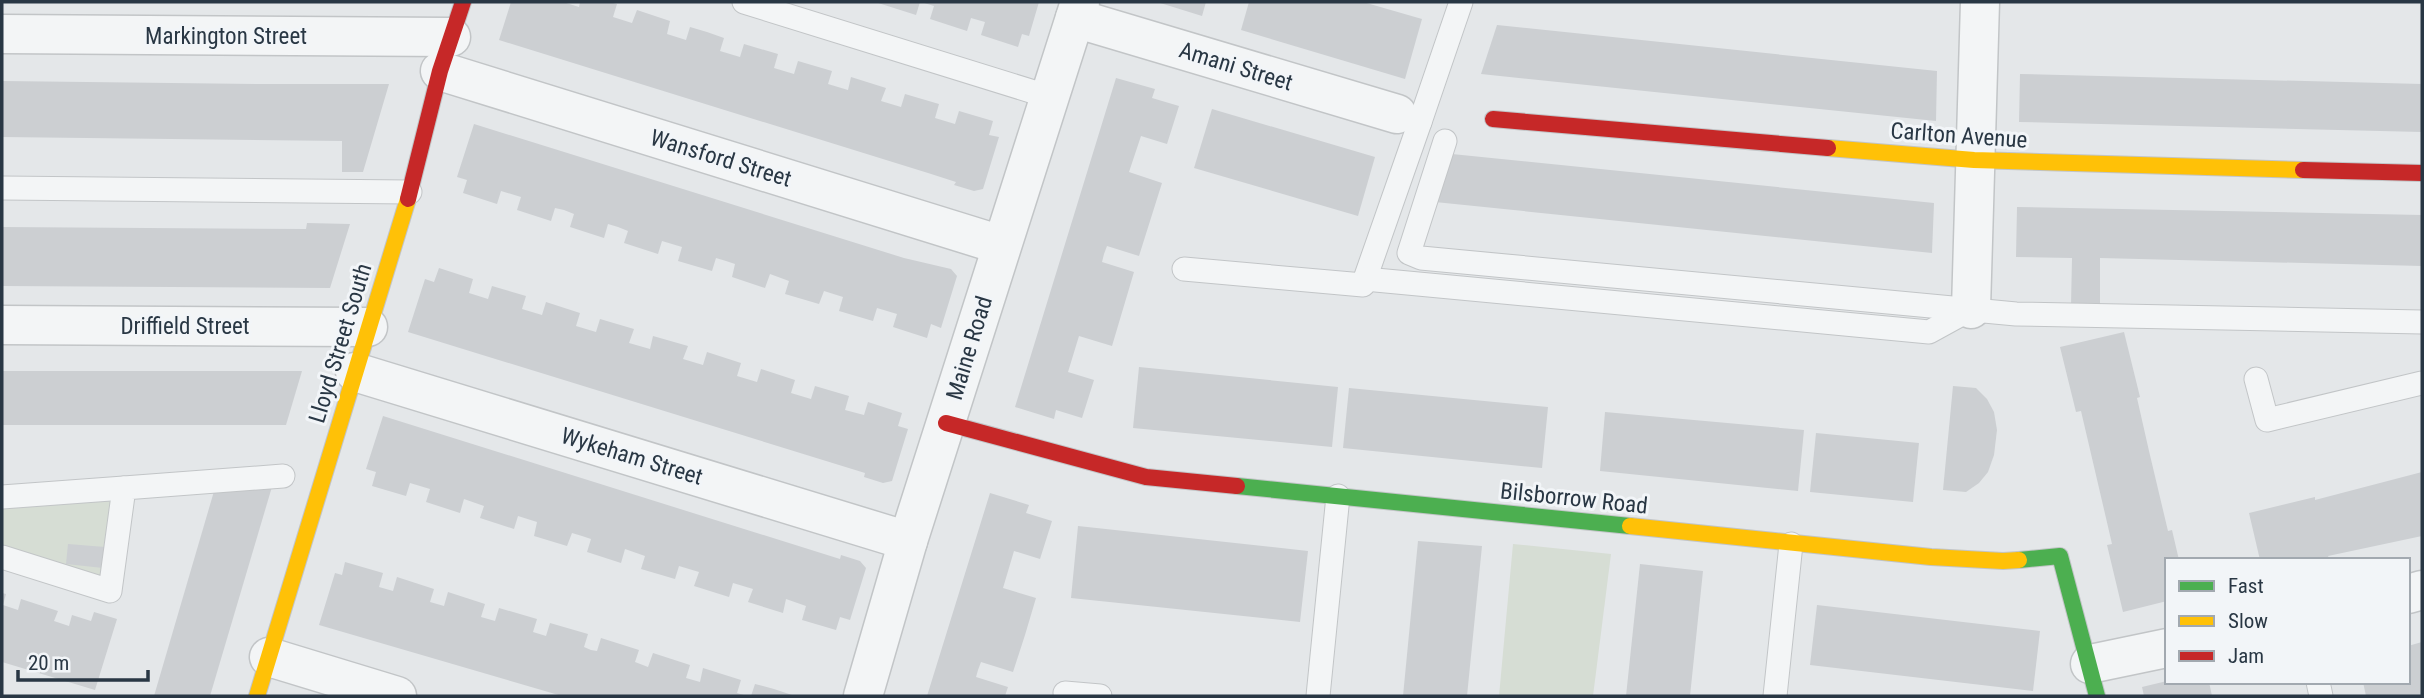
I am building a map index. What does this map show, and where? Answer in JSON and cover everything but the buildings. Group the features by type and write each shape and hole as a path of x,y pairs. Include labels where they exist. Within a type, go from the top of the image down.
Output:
{"street":[{"name":"Lloyd Street South","path":"257,696 410,192 446,54 463,2"},
{"path":"1971,309 1980,2"},
{"name":"Maine Road","path":"863,696 908,541 1078,10"},
{"name":"Amani Street","path":"1078,10 1408,118"},
{"name":"Markington Street","path":"2,34 446,54"},
{"name":"Wansford Street","path":"446,54 1002,245"},
{"name":"Carlton Avenue","path":"1493,120 1974,160 2422,173"},
{"name":"Driffield Street","path":"2,325 368,327"},
{"name":"Wykeham Street","path":"355,372 908,541"},
{"name":"Bilsborrow Road","path":"946,423 1146,477 1791,544 1979,560 2003,561 2060,556 2094,680"},
{"path":"2094,680 2165,649"},
{"path":"269,657 397,696"}],"lane":[{"path":"744,2 1050,97"},
{"path":"1184,269 1363,285 1408,118 1461,2"},
{"path":"1445,141 1409,253 1420,258 2016,314 2422,322"},
{"path":"2,188 410,192"},
{"path":"1365,278 1928,332 1971,309"},
{"path":"2256,379 2267,420 2422,383"},
{"path":"2,497 283,475"},
{"path":"2,557 110,591 124,488"},
{"path":"1318,696 1338,496"},
{"path":"1775,696 1791,544"},
{"path":"1065,693 1100,696"}],"shaded area":[{"path":"71,501 109,501 118,510 108,583 2,549 2,508"},
{"path":"1513,544 1611,554 1593,696 1499,696"}],"traffic: fast":[{"path":"1237,486 1630,526"},
{"path":"2019,560 2060,556 2097,696"}],"traffic: slow":[{"path":"1828,148 1974,160 2303,170"},
{"path":"257,696 408,199"},
{"path":"1630,526 1931,557 2019,560"}],"traffic: jam":[{"path":"408,199 440,71 463,2"},
{"path":"1493,119 1828,148"},
{"path":"2303,170 2422,173"},
{"path":"946,423 1146,477 1237,486"}]}
